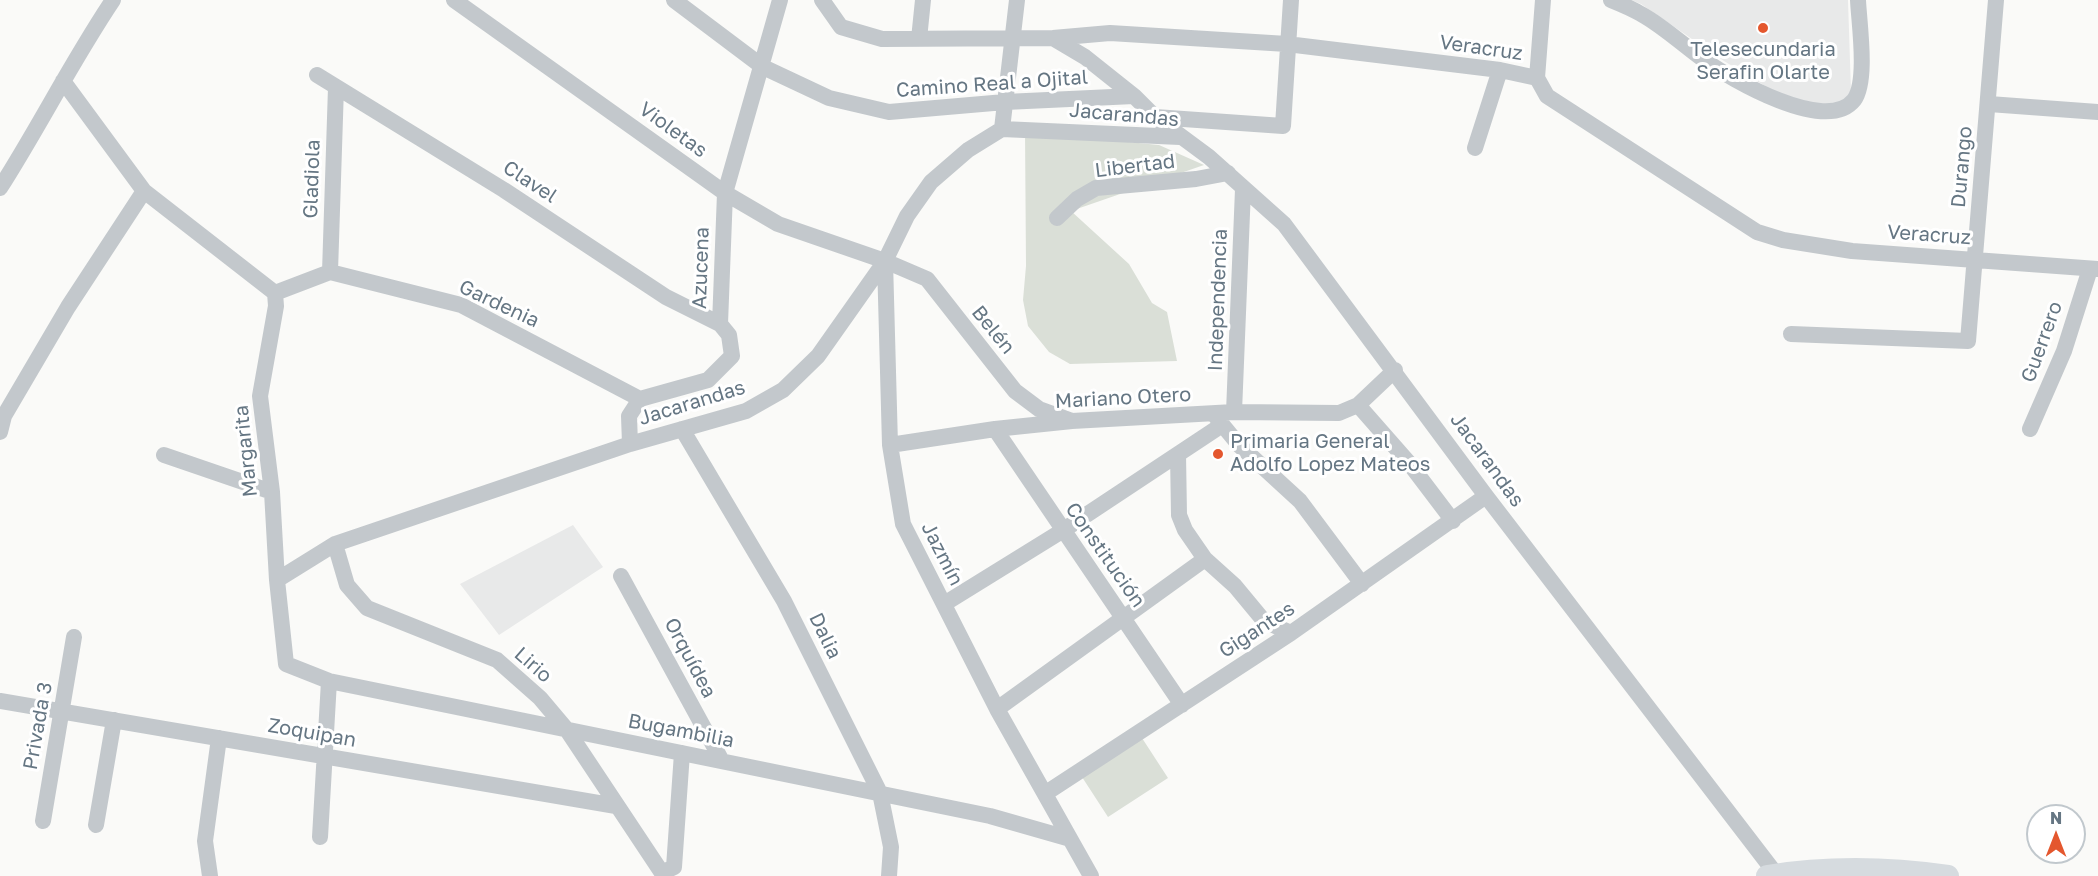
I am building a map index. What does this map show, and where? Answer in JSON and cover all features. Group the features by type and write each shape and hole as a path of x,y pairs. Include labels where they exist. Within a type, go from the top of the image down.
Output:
{"main road":[{"path":"1785,874 1858,867 1948,876"}],"street":[{"path":"0,189 84,43 113,0"},
{"name":"Violetas","path":"454,0 725,193 778,224 885,261"},
{"name":"Camino Real a Ojital","path":"674,0 763,67 829,98 889,112 1005,102 1134,96"},
{"name":"Azucena","path":"640,399 708,380 727,364 732,356 729,335 720,324 725,193 763,67 780,0"},
{"name":"Veracruz","path":"822,0 841,27 882,39 1053,38 1110,33 1287,44 1500,70 1537,78 1547,96 1757,232 1783,240 1852,251 1973,258 2094,269"},
{"path":"919,39 923,0"},
{"path":"1002,129 1017,0"},
{"path":"1155,117 1283,126 1291,0"},
{"path":"1537,78 1543,0"},
{"path":"1611,0 1642,14 1706,62 1780,102 1809,111 1833,111 1845,107 1858,93 1861,70 1857,0"},
{"name":"Durango","path":"1791,334 1968,341 1973,258 1989,104 1996,0"},
{"path":"1053,38 1085,57 1180,137"},
{"path":"1474,148 1500,70"},
{"name":"Clavel","path":"317,75 504,190 666,297 720,324"},
{"path":"63,81 144,191 275,293 330,272"},
{"name":"Gladiola","path":"330,272 336,87"},
{"path":"1989,104 2098,112"},
{"name":"Jacarandas","path":"277,580 335,543 630,444 746,411 783,390 818,356 885,261 908,216 931,182 968,150 1002,129 1180,137 1227,173 1284,224 1395,370 1486,496 1785,874"},
{"name":"Libertad","path":"1057,218 1077,199 1096,188 1196,179 1227,173"},
{"name":"Independencia","path":"1234,412 1243,189"},
{"path":"0,432 4,416 68,307 144,191"},
{"name":"Belén","path":"885,261 927,279 1015,391 1039,408 1072,421"},
{"name":"Jazmín","path":"885,261 890,445 903,524 997,709 1046,794 1067,838 1091,876"},
{"name":"Guerrero","path":"2030,429 2064,351 2094,269"},
{"name":"Gardenia","path":"330,272 461,305 640,399"},
{"name":"Margarita","path":"275,293 276,306 260,396 273,492 277,580 286,664"},
{"name":"Mariano Otero","path":"890,445 995,429 1072,421 1218,420 1234,412 1339,413 1358,405 1395,370"},
{"path":"630,444 629,416 640,399"},
{"path":"1358,405 1409,463 1453,521"},
{"path":"944,604 1062,531 1178,454 1218,420 1300,501 1362,584"},
{"name":"Dalia","path":"682,429 784,601 880,793 891,847 889,876"},
{"name":"Constitución","path":"995,429 1182,705"},
{"path":"1178,454 1179,515 1185,530 1205,559 1235,586 1264,621 1291,633"},
{"path":"164,455 273,492"},
{"name":"Gigantes","path":"1046,794 1291,633 1486,496"},
{"name":"Lirio","path":"335,543 347,585 367,608 497,660 540,698 567,730 663,874"},
{"path":"997,709 1205,559"},
{"name":"Orquídea","path":"621,576 722,761"},
{"name":"Privada 3","path":"43,821 74,637"},
{"name":"Bugambilia","path":"286,664 329,681 990,816 1067,838"},
{"path":"320,837 329,681"},
{"name":"Zoquipan","path":"0,700 616,806"},
{"path":"96,825 114,720"},
{"path":"210,876 205,841 219,738"},
{"path":"663,874 674,867 682,753"}],"shaded area":[{"path":"1631,0 1848,0 1851,92 1839,114 1783,97 1724,61 1641,4"},
{"path":"1025,132 1159,145 1204,165 1071,211 1129,264 1152,303 1167,312 1177,361 1070,364 1049,352 1028,326 1023,300 1026,266"},
{"path":"573,525 603,567 499,635 460,584"},
{"path":"1142,738 1168,778 1108,817 1082,777"}],"place":[{"name":"Telesecundaria Serafin Olarte","path":"1763,28"},
{"name":"Primaria General Adolfo Lopez Mateos","path":"1218,454"}]}
